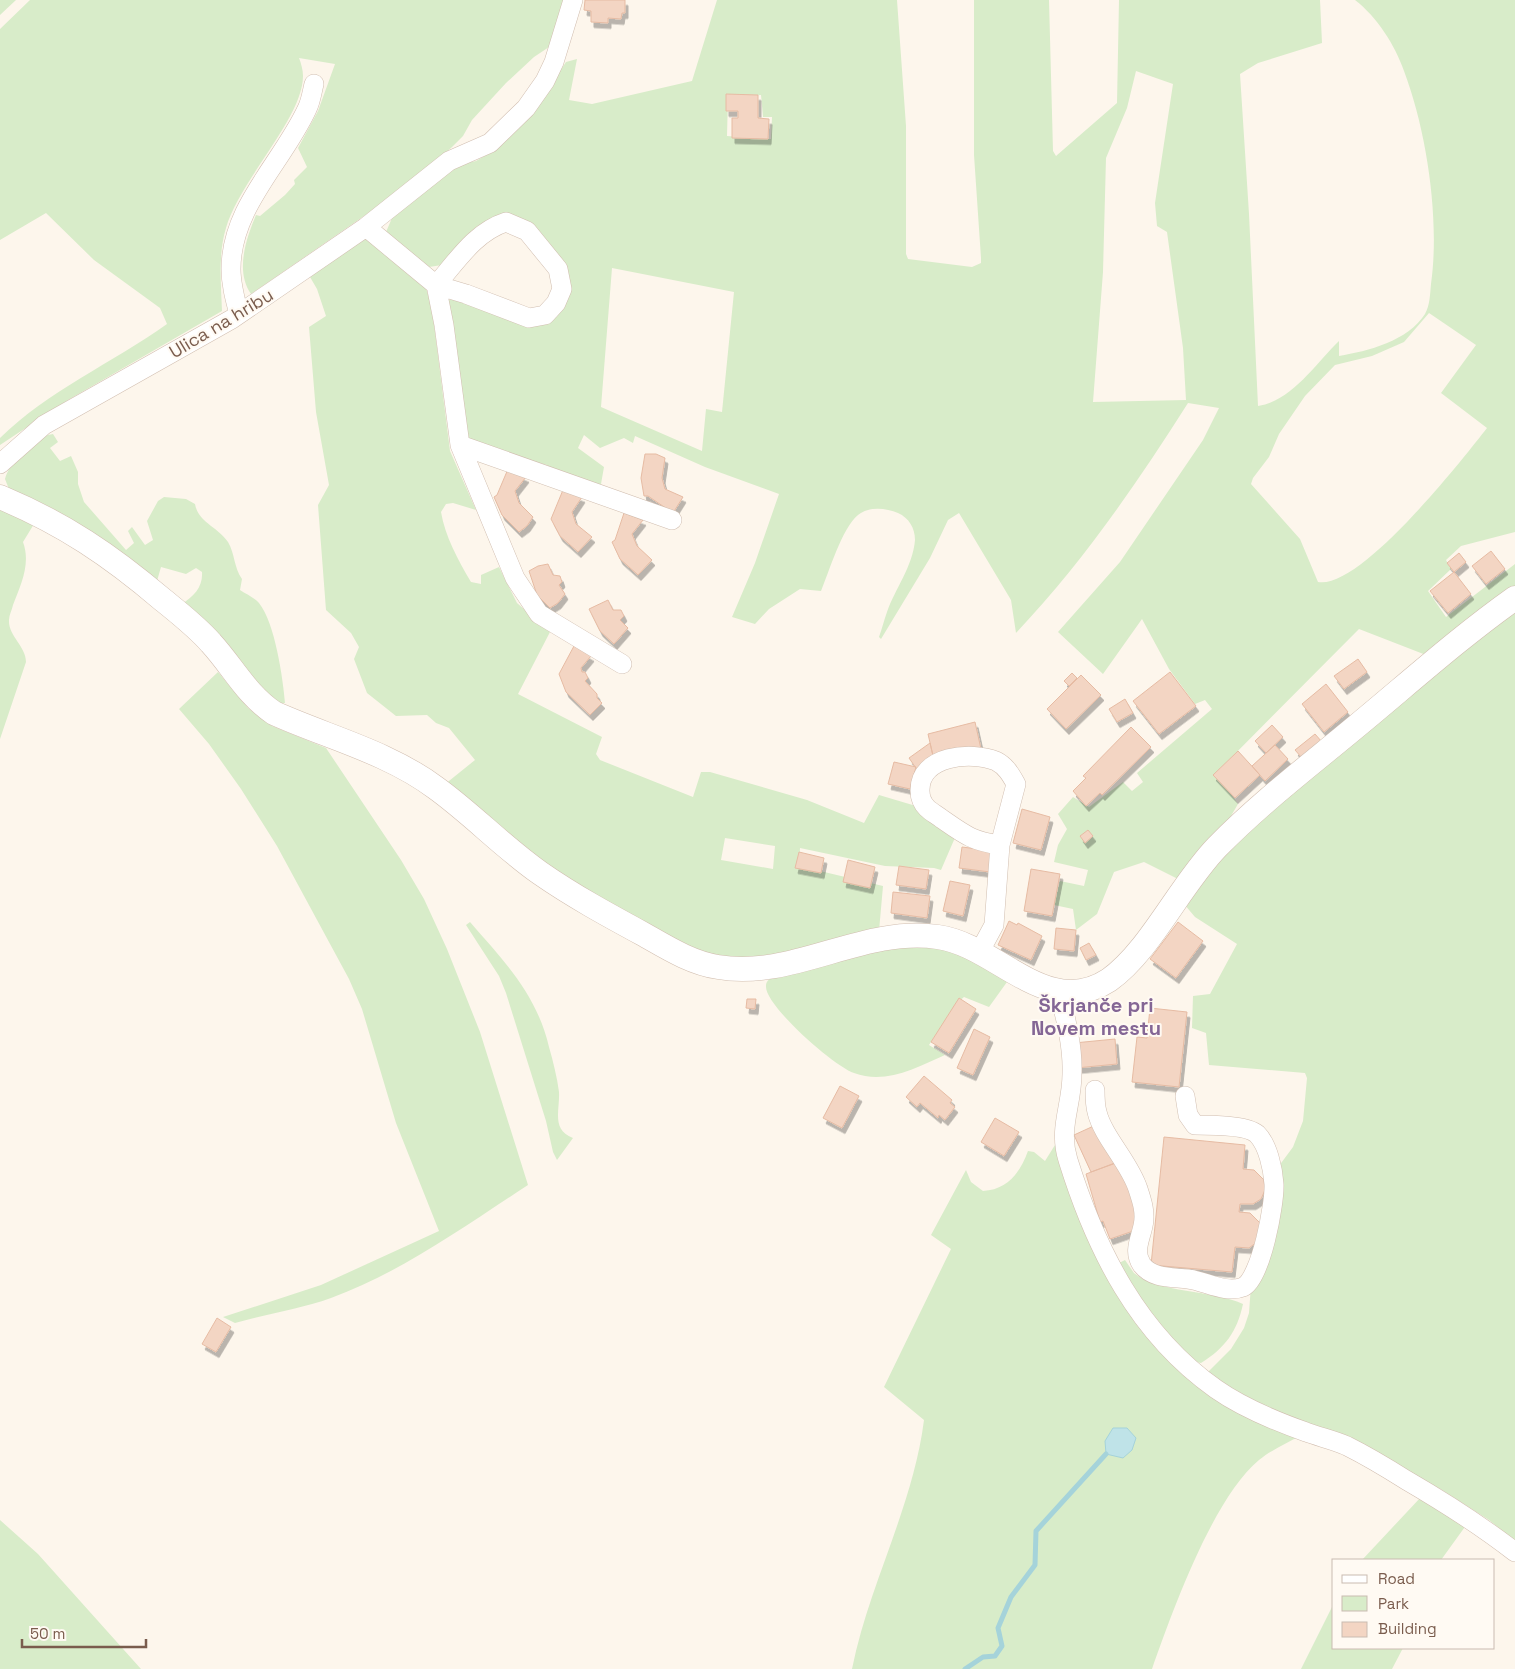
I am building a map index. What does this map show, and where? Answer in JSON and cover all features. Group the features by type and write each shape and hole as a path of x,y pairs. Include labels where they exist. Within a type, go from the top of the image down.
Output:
{"street":[{"name":"Ulica na hribu","path":"0,464 44,425 240,314 366,228 449,161 490,143 526,108 545,81 554,62 573,0"},
{"path":"240,314 232,289 231,268 238,231 249,201 270,172 308,108 314,84"},
{"path":"366,228 436,285 466,294 529,318 545,315 556,303 562,289 558,269 546,252 527,231 506,222 490,227 475,240 436,285"},
{"path":"436,285 444,325 460,445 508,560 526,597 538,614 622,664"},
{"path":"460,445 672,520"},
{"path":"0,498 42,515 98,548 140,580 211,643 243,686 258,702 274,713 407,769 435,787 539,873 603,912 680,954 720,968 749,969 774,966 873,940 906,936 940,937 980,950 1039,986 1059,992 1080,992 1096,987 1112,978 1137,952 1201,864 1246,818 1459,641 1515,598"},
{"path":"980,950 994,925 1000,845 1016,784 1008,770 998,762 981,758 960,757 934,763 924,774 920,786 920,798 926,807 976,841 1000,845"},
{"path":"1059,992 1068,1028 1072,1073 1064,1123 1064,1142 1069,1162 1112,1272 1128,1298 1161,1341 1189,1369 1218,1391 1259,1414 1346,1446 1464,1514 1515,1552"},
{"path":"1095,1090 1097,1113 1136,1182 1141,1198 1144,1211 1144,1226 1139,1238 1137,1255 1143,1266 1159,1276 1193,1280 1230,1289 1243,1287 1250,1282 1262,1251 1274,1185 1270,1163 1261,1139 1248,1128 1195,1125 1188,1115 1185,1096"}],"green space":[{"path":"0,0 16,0 0,15"},
{"path":"30,0 569,0 552,45 534,57 506,83 472,120 463,136 451,148 393,196 251,294 246,285 243,265 246,244 252,224 256,215 260,216 285,195 295,184 294,180 307,167 298,148 318,111 335,64 299,58 303,76 300,93 293,111 244,190 226,228 221,259 222,311 68,400 0,445 0,438 39,406 167,324 160,308 94,260 46,213 0,240 0,29"},
{"path":"717,0 897,0 906,126 906,254 908,259 972,267 981,263 974,155 974,0 1049,0 1053,151 1056,156 1117,103 1119,0 1320,0 1322,43 1258,63 1240,74 1258,406 1270,403 1293,389 1339,341 1339,356 1374,348 1398,338 1418,323 1427,311 1429,303 1434,232 1430,176 1419,121 1396,51 1378,23 1355,0 1515,0 1515,532 1461,546 1446,560 1451,569 1428,591 1446,617 1515,564 1515,588 1426,655 1359,629 1216,773 1238,804 1228,821 1180,880 1144,862 1114,872 1097,914 1076,930 1073,909 1054,905 1060,881 1084,886 1088,870 1054,862 1058,845 1067,829 1058,814 1073,797 1089,807 1123,782 1132,791 1143,782 1137,773 1212,709 1205,700 1195,704 1169,669 1142,619 1103,674 1058,632 1120,562 1203,440 1219,408 1188,403 1148,464 1086,551 1016,633 1011,600 959,513 948,520 930,558 881,639 879,637 890,603 911,559 915,540 913,528 905,518 898,513 883,509 867,510 852,521 841,540 821,591 800,589 769,609 755,624 732,617 755,563 779,494 705,467 635,436 633,443 624,438 600,448 584,435 578,448 604,467 601,484 596,486 554,471 547,465 469,444 447,302 451,299 551,320 560,263 495,218 476,227 442,265 429,267 386,232 392,218 451,171 462,164 476,161 498,148 541,100 566,62 577,59 569,100 592,104 692,81","holes":["1136,71 1173,84 1155,203 1157,226 1167,232 1183,348 1186,400 1093,402 1103,272 1106,158 1127,108","761,95 763,117 772,117 771,139 727,136 728,97","612,268 734,292 722,412 706,409 702,451 601,407","1429,313 1476,345 1441,393 1487,428 1434,493 1383,545 1359,566 1336,579 1318,582 1300,539 1251,484 1253,478 1269,457 1279,434 1305,396 1335,365 1372,356 1404,342"]},
{"path":"365,238 426,288 432,308 450,451 476,510 453,503 446,504 441,512 449,539 471,582 481,584 481,575 499,567 517,603 550,632 518,694 602,737 596,754 600,760 693,797 701,772 710,772 807,800 864,823 879,795 916,806 957,833 941,870 885,866 800,848 799,866 883,886 879,931 827,945 740,961 700,953 546,868 444,785 475,760 449,728 436,723 427,715 396,716 367,693 354,659 359,647 351,633 326,610 318,505 329,485 316,412 309,327 326,316 317,289 310,277","holes":["725,838 775,846 773,869 721,860"]},
{"path":"53,434 58,442 50,448 60,461 71,456 78,472 78,484 84,502 126,550 134,543 128,531 132,527 145,545 153,540 147,521 158,501 164,497 186,499 195,504 204,520 224,537 228,542 242,579 240,590 259,603 270,624 280,666 285,703 275,703 182,604 197,591 201,582 202,572 196,568 186,574 161,567 157,581 9,489 5,479 17,457 30,444"},
{"path":"0,508 34,524 23,542 26,558 22,582 9,616 9,626 23,651 26,662 0,739"},
{"path":"1515,606 1515,1541 1489,1520 1442,1490 1356,1442 1268,1411 1206,1374 1231,1349 1244,1328 1249,1313 1251,1285 1273,1174 1293,1147 1303,1121 1307,1078 1305,1073 1209,1065 1206,1033 1192,1028 1193,996 1210,994 1237,944 1195,917 1184,904 1222,852"},
{"path":"218,672 248,708 272,726 326,748 401,860 424,899 447,949 480,1032 528,1185 433,1247 383,1275 319,1302 235,1323 223,1317 321,1285 439,1231 396,1123 362,1009 349,979 277,846 241,789 209,744 179,709"},
{"path":"470,922 518,980 528,995 544,1028 559,1092 559,1125 566,1134 573,1138 557,1160 506,993 499,976 466,925"},
{"path":"883,947 946,948 1005,975 1007,982 989,1007 964,997 957,1003 929,1045 945,1055 912,1070 877,1077 854,1073 832,1060 817,1048 776,1007 768,995 766,984 772,977"},
{"path":"1055,1145 1154,1342 1305,1433 1259,1460 1242,1478 1226,1501 1196,1557 1152,1669 852,1669 869,1606 911,1484 924,1420 884,1387 951,1249 931,1235 966,1170 971,1182 983,1191 991,1190 1006,1184 1012,1179 1028,1151 1034,1152 1045,1161"},
{"path":"1125,1260 1134,1273 1144,1280 1171,1288 1231,1299 1243,1304 1237,1323 1229,1338 1217,1351 1201,1363 1190,1359 1178,1350 1154,1322 1115,1265"},
{"path":"1421,1497 1467,1524 1442,1559 1363,1559"},
{"path":"0,1520 38,1554 141,1669 0,1669"},
{"path":"1332,1607 1332,1649 1402,1649 1392,1669 1301,1669"}],"water":[{"path":"1113,1428 1127,1428 1136,1438 1132,1450 1123,1458 1106,1454 1105,1441"}],"building":[{"path":"585,0 625,0 625,13 622,13 621,19 608,18 608,23 591,22 591,11 584,10"},
{"path":"726,94 758,95 758,118 769,119 768,139 732,138 732,118 738,118 738,111 726,111"},
{"path":"645,454 656,454 665,458 662,478 665,489 683,497 673,513 648,496 644,496 641,478"},
{"path":"508,469 526,477 515,491 519,503 533,517 527,526 519,532 502,515 494,497 497,495"},
{"path":"563,490 582,497 572,512 576,524 592,537 578,552 560,536 551,519"},
{"path":"624,513 643,520 632,534 637,546 652,560 638,575 620,559 612,542 615,540"},
{"path":"1491,551 1505,569 1486,584 1472,566"},
{"path":"1459,553 1466,562 1454,572 1447,563"},
{"path":"548,564 553,575 560,576 562,582 559,585 565,594 558,603 550,608 537,595 529,571 538,566"},
{"path":"1454,572 1471,594 1448,613 1430,591"},
{"path":"608,600 613,610 621,610 624,616 620,620 628,628 614,644 600,631 589,609"},
{"path":"574,646 591,656 581,668 588,678 585,681 597,694 597,698 602,703 590,715 566,692 559,674"},
{"path":"1358,659 1367,672 1344,689 1334,676"},
{"path":"1170,672 1196,706 1159,734 1133,701"},
{"path":"1072,673 1077,678 1069,686 1064,681"},
{"path":"1081,675 1101,695 1066,729 1047,709"},
{"path":"1326,684 1348,712 1324,732 1302,704"},
{"path":"1125,699 1133,713 1117,722 1109,709"},
{"path":"975,722 981,749 934,760 928,734"},
{"path":"1272,725 1283,737 1266,753 1255,741"},
{"path":"1131,727 1151,747 1102,795 1100,793 1086,806 1073,791 1086,778 1083,776"},
{"path":"1315,734 1322,742 1302,758 1295,750"},
{"path":"930,743 934,760 918,771 909,758"},
{"path":"1275,745 1288,759 1265,781 1252,766"},
{"path":"1238,751 1260,775 1235,798 1213,775"},
{"path":"894,762 916,767 910,789 888,784"},
{"path":"1022,809 1050,817 1041,850 1013,843"},
{"path":"1088,830 1093,836 1085,843 1080,836"},
{"path":"962,847 993,851 990,872 959,868"},
{"path":"799,852 824,858 821,873 795,868"},
{"path":"848,860 875,867 870,888 843,882"},
{"path":"899,866 929,870 926,889 896,885"},
{"path":"1031,869 1060,874 1052,916 1024,911"},
{"path":"950,881 970,885 963,916 943,911"},
{"path":"893,892 930,896 927,918 891,913"},
{"path":"1009,921 1017,925 1018,923 1042,936 1031,960 998,945"},
{"path":"1178,922 1203,941 1176,978 1150,959"},
{"path":"1056,928 1076,930 1074,951 1054,949"},
{"path":"1089,943 1096,955 1086,960 1080,948"},
{"path":"959,998 976,1009 949,1053 931,1042"},
{"path":"747,999 756,999 755,1009 746,1008"},
{"path":"1150,1008 1187,1012 1179,1087 1132,1082 1137,1037 1147,1038"},
{"path":"974,1029 990,1037 973,1075 957,1068"},
{"path":"1115,1039 1117,1064 1076,1068 1074,1043"},
{"path":"924,1076 952,1100 950,1103 955,1107 945,1120 939,1115 938,1118 920,1103 917,1107 906,1097"},
{"path":"840,1086 859,1096 842,1128 823,1118"},
{"path":"995,1118 1019,1132 1004,1156 981,1142"},
{"path":"1098,1124 1116,1163 1091,1172 1074,1135"},
{"path":"1164,1137 1245,1145 1243,1169 1254,1170 1264,1180 1265,1190 1261,1199 1253,1204 1240,1204 1239,1212 1250,1213 1260,1223 1257,1242 1249,1248 1235,1247 1232,1272 1151,1265"},
{"path":"1120,1161 1141,1221 1139,1229 1110,1239 1103,1221 1100,1222 1086,1174"},
{"path":"217,1318 231,1327 216,1352 202,1344"}],"waterway":[{"path":"965,1669 983,1657 995,1656 1002,1646 998,1628 1011,1597 1035,1565 1036,1531 1106,1454"}],"district":[{"name":"Škrjanče pri Novem mestu","path":"1096,1016"}]}
